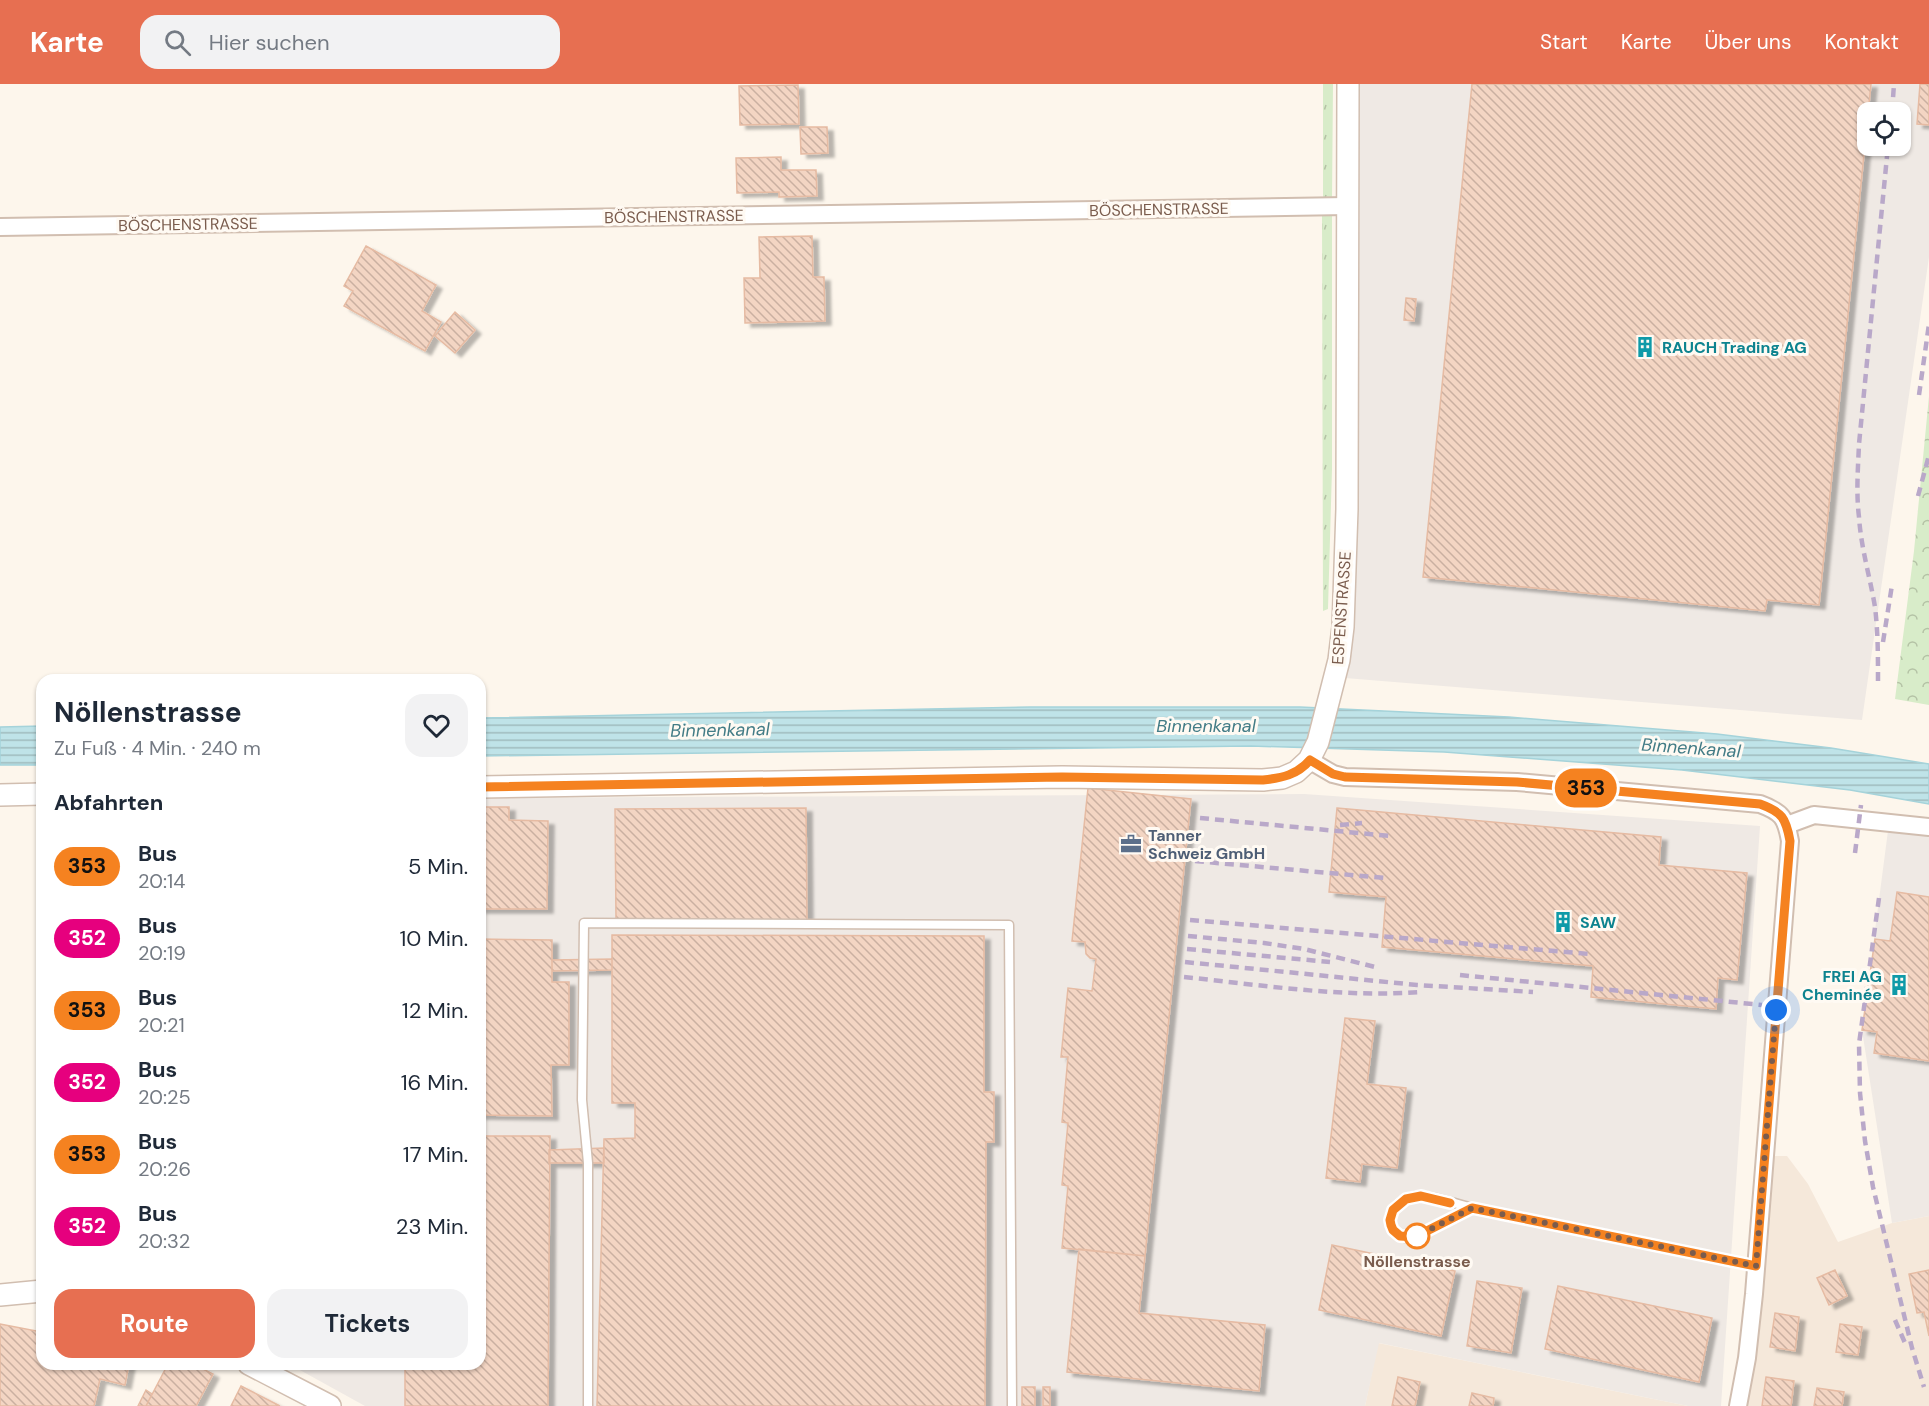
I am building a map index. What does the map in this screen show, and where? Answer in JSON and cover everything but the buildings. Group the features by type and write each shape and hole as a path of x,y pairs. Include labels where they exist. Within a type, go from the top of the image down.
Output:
{"street":[{"name":"ESPENSTRASSE","path":"1303,766 1317,742 1339,660 1343,627 1346,521 1348,84"},
{"name":"BÖSCHENSTRASSE","path":"0,226 1347,206"},
{"path":"486,787 1062,777 1263,780 1282,778 1303,766 1359,778 1517,782 1760,804 1775,810 1787,825 1790,841 1756,1266 1747,1359 1738,1406"},
{"path":"0,795 36,794"},
{"path":"1787,825 1814,815 1929,827"},
{"path":"0,1295 36,1292"},
{"path":"261,1370 330,1406"}],"lane":[{"path":"588,1406 588,1163 582,1100 584,923 1009,925 1012,1406"},
{"path":"1472,1208 1410,1238 1396,1233 1390,1220 1398,1203 1413,1196 1428,1197 1756,1266"}],"shaded area":[{"path":"1348,84 1929,84 1929,257 1862,720 1345,678"},
{"path":"1304,794 1760,826 1721,1406 1688,1406 1379,1343 1365,1406 365,1406 300,1370 486,1370 486,798"},
{"path":"1889,823 1929,827 1929,1216 1892,1223 1862,1030"},
{"path":"1765,1156 1787,1156 1808,1184 1838,1242 1892,1223 1929,1216 1929,1406 1738,1406"},
{"path":"1378,1343 1688,1406 1365,1406"}],"green space":[{"path":"1323,84 1333,84 1332,199 1323,198"},
{"path":"1322,215 1332,216 1332,469 1328,609 1323,611"},
{"path":"1929,396 1929,705 1895,699 1914,551"}],"water":[{"name":"Binnenkanal","path":"1030,707 1300,707 1509,717 1717,734 1831,748 1929,764 1929,804 1850,790 1682,770 1444,752 1251,746 486,756 486,718"},
{"path":"36,726 36,765 0,765 0,727"}],"railway":[{"path":"1893,102 1894,84"},
{"path":"1878,681 1876,616 1860,529 1858,481 1859,444 1887,156"},
{"path":"1919,395 1929,324"},
{"path":"1918,496 1929,455"},
{"path":"1883,642 1892,585"},
{"path":"1855,853 1861,805"},
{"path":"1200,818 1390,836"},
{"path":"1340,825 1362,823"},
{"path":"1195,861 1385,878"},
{"path":"1879,898 1859,1044 1860,1093 1873,1187 1912,1348 1924,1387"},
{"path":"1190,920 1589,954"},
{"path":"1188,936 1304,949 1375,967"},
{"path":"1187,949 1330,962"},
{"path":"1185,962 1417,985 1533,992"},
{"path":"1460,975 1762,1005"},
{"path":"1184,977 1332,992 1420,992"},
{"path":"1895,1320 1905,1343"}],"bus line":[{"name":"353","path":"486,787 1062,777 1263,780 1282,778 1296,772 1310,760 1333,774 1345,777 1517,782 1760,804 1775,810 1787,825 1790,841 1756,1266 1472,1208 1415,1237 1405,1238 1393,1230 1391,1214 1398,1203 1406,1199 1421,1196 1450,1203"}],"place":[{"name":"RAUCH Trading AG","path":"1645,347"},
{"name":"Tanner Schweiz GmbH","path":"1131,844"},
{"name":"SAW","path":"1563,922"},
{"name":"FREI AG Cheminée","path":"1899,985"},
{"name":"Nöllenstrasse","path":"1417,1236"}],"route":[{"path":"1417,1236 1415,1237 1472,1208 1756,1266 1776,1010"}]}
